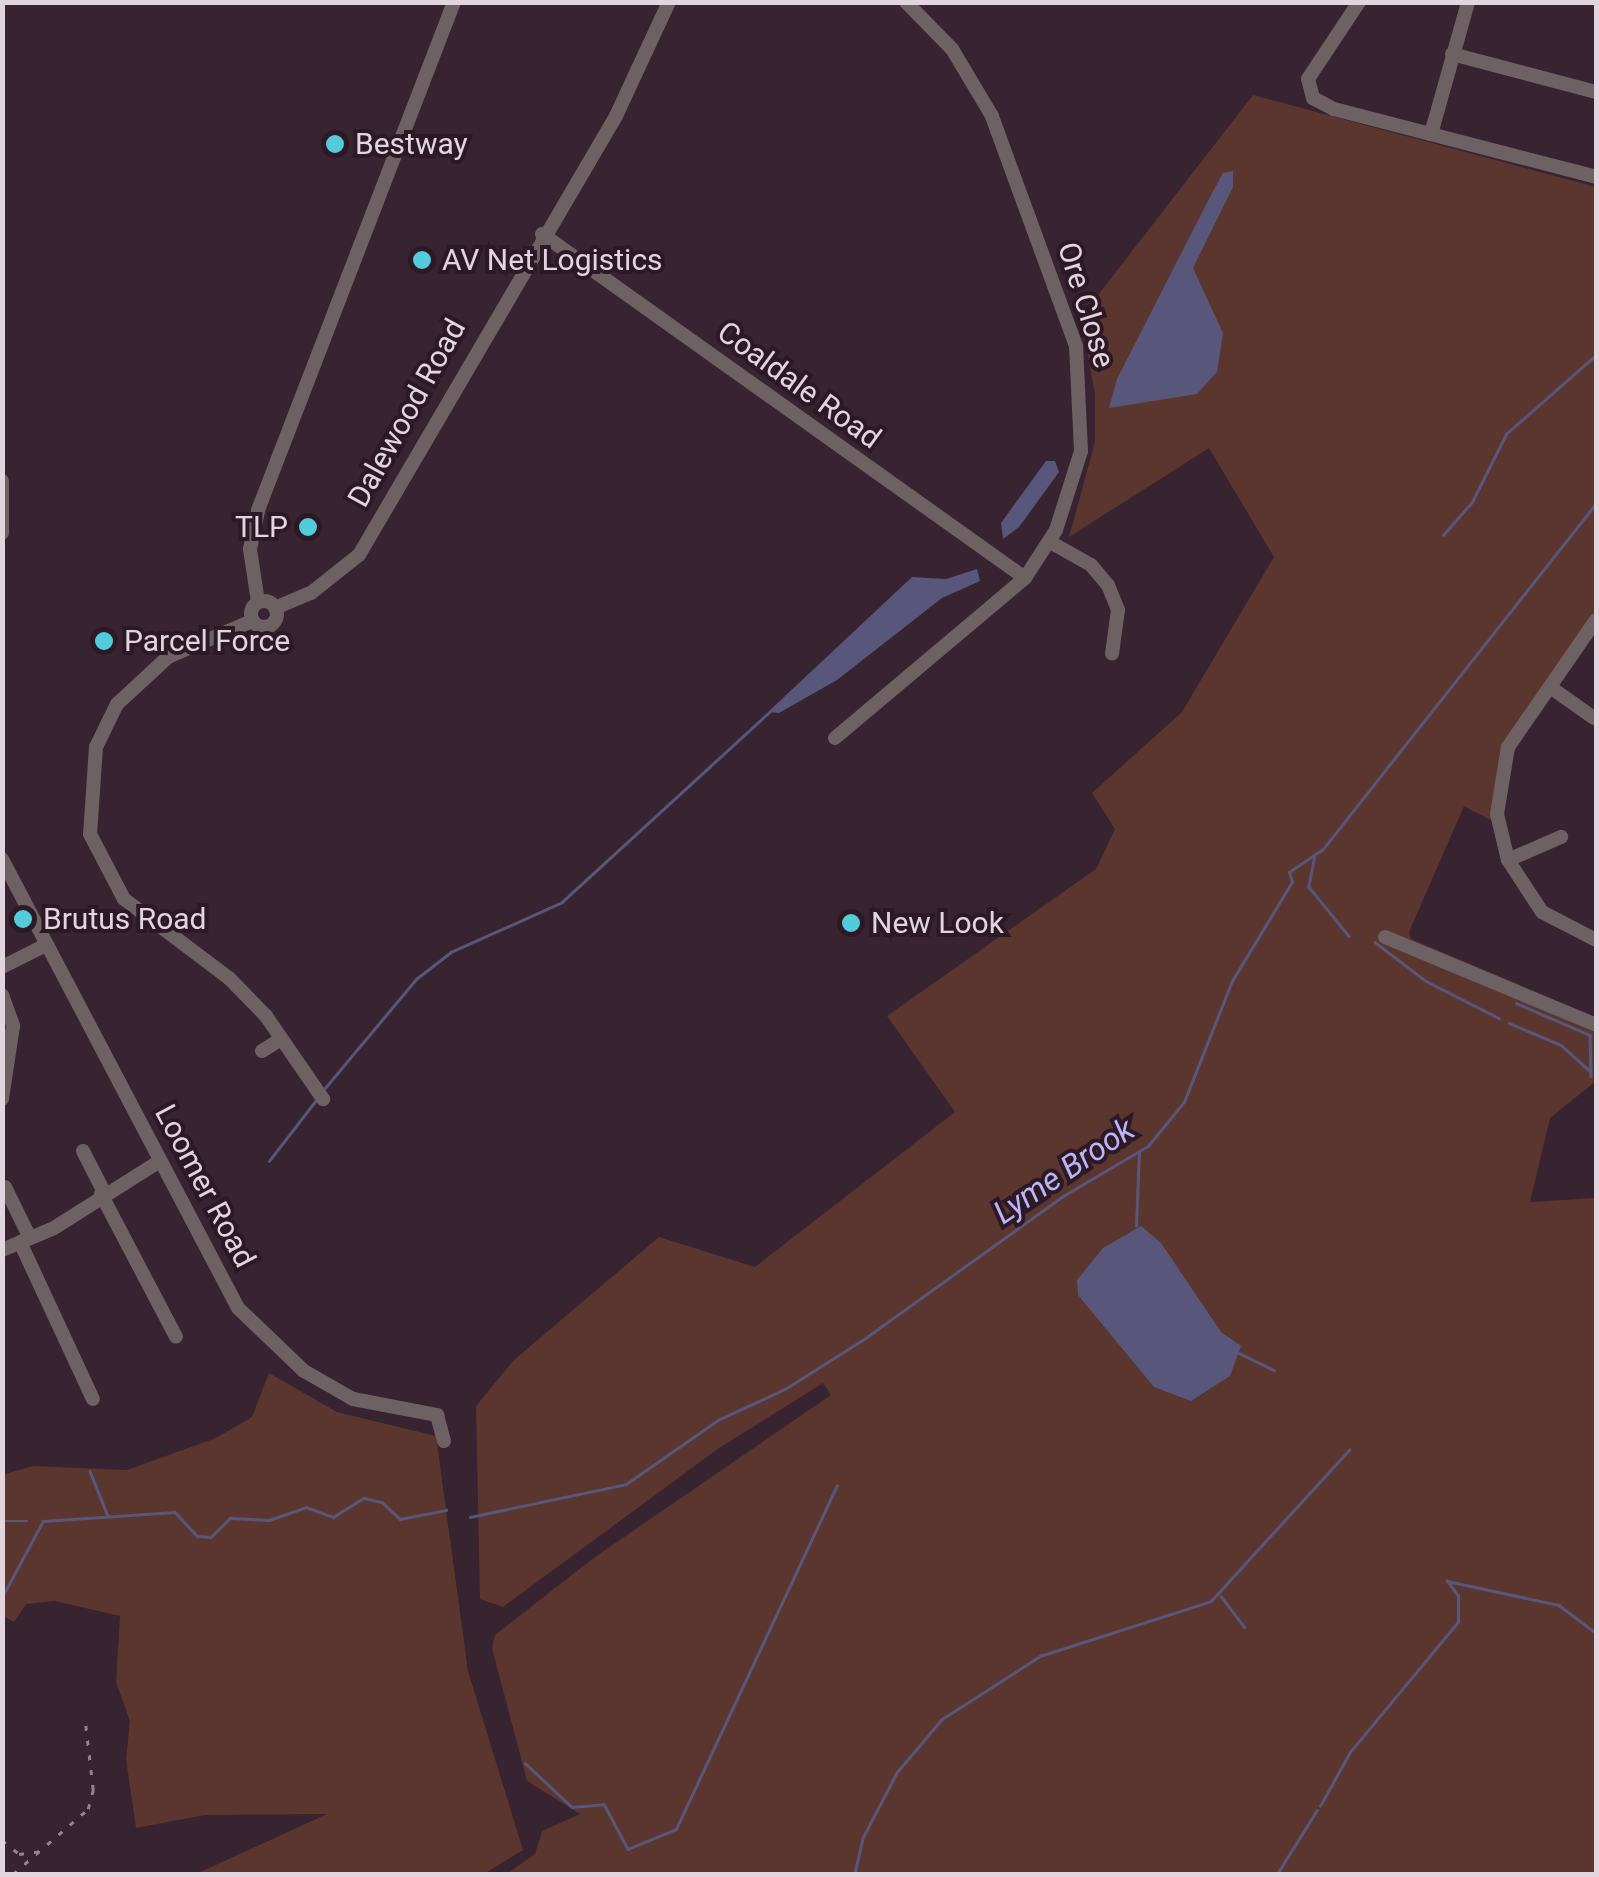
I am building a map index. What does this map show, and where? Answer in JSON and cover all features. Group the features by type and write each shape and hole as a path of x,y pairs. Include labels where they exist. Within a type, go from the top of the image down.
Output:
{"street":[{"path":"322,1099 281,1039 229,978 124,899 90,834 96,746 117,704 168,657 252,621 258,602 250,549 258,510 454,2"},
{"name":"Dalewood Road","path":"252,621 271,626 276,608 311,593 358,555 542,234 616,116 669,2"},
{"name":"Ore Close","path":"834,738 1025,578 1050,542 1081,451 1076,346 992,116 952,49 906,2"},
{"path":"1359,2 1308,78 1307,92 1334,109 1596,177"},
{"path":"1432,134 1468,2"},
{"path":"1452,54 1596,92"},
{"name":"Coaldale Road","path":"542,234 1025,578"},
{"path":"2,480 2,533"},
{"path":"1050,542 1091,566 1108,585 1118,610 1112,654"},
{"path":"258,602 276,608"},
{"path":"1596,620 1508,747 1498,814 1508,860 1542,912 1596,940"},
{"path":"1550,686 1594,718"},
{"path":"1508,860 1561,837"},
{"name":"Loomer Road","path":"2,858 238,1308 266,1340 353,1399 437,1414 444,1441"},
{"path":"1385,937 1596,1024"},
{"path":"2,966 46,945"},
{"path":"2,995 13,1026 2,1100"},
{"path":"262,1051 281,1039"},
{"path":"84,1151 170,1334"},
{"path":"2,1250 160,1161"},
{"path":"5,1187 87,1394"}],"shaded area":[{"path":"1253,95 1596,187 1596,629 1517,743 1496,823 1464,806 1409,932 1411,939 1520,985 1516,997 1596,1033 1596,1081 1550,1118 1530,1202 1596,1198 1596,1874 507,1874 535,1854 542,1831 580,1814 527,1781 492,1648 495,1635 595,1557 831,1395 823,1383 719,1448 503,1607 480,1599 476,1406 514,1360 659,1237 755,1267 955,1112 887,1016 1096,869 1115,829 1092,793 1182,712 1274,557 1209,448 1069,537 1095,442 1095,395 1081,317"},
{"path":"1233,171 1233,187 1193,268 1223,333 1217,372 1197,394 1109,408 1117,379 1210,197 1223,173"},
{"path":"1046,461 1055,461 1059,472 1019,527 1003,539 1001,523"},
{"path":"977,569 980,581 942,598 837,680 779,713 768,712 912,577 946,579"},
{"path":"1141,1226 1161,1243 1221,1332 1241,1346 1230,1376 1191,1401 1154,1387 1078,1295 1077,1280 1103,1248"},
{"path":"269,1373 337,1412 436,1436 468,1671 523,1850 484,1874 196,1874 327,1814 205,1815 136,1828 126,1759 130,1721 116,1682 120,1616 55,1601 26,1604 14,1622 3,1616 2,1475 33,1466 127,1470 216,1438 252,1417"}],"waterway":[{"path":"1443,535 1472,502 1506,434 1596,355"},
{"name":"Lyme Brook","path":"470,1517 626,1484 718,1420 785,1389 864,1339 1063,1196 1148,1146 1184,1102 1232,981 1292,882 1289,872 1323,849 1596,503"},
{"path":"325,1088 416,979 451,952 562,902 769,712"},
{"path":"1315,855 1309,887 1349,936"},
{"path":"1375,942 1426,981 1499,1018"},
{"path":"1516,1003 1590,1035 1591,1076"},
{"path":"1509,1023 1561,1045 1589,1070"},
{"path":"269,1161 317,1099"},
{"path":"1136,1226 1139,1152"},
{"path":"1239,1353 1274,1370"},
{"path":"855,1871 863,1837 897,1772 942,1719 1040,1656 1211,1601 1349,1450"},
{"path":"90,1471 108,1516"},
{"path":"525,1763 572,1807 604,1804 628,1849 676,1829 837,1486"},
{"name":"Lyme Brook","path":"2,1597 43,1521 175,1512 197,1536 211,1537 230,1518 269,1520 306,1507 333,1517 364,1498 382,1502 400,1519 446,1510"},
{"path":"2,1521 27,1521"},
{"path":"1320,1806 1350,1752 1458,1622 1458,1596 1447,1581 1559,1605 1596,1633"},
{"path":"1221,1596 1244,1627"},
{"path":"1277,1874 1317,1810"}],"railway":[{"path":"13,1874 88,1809 93,1790 85,1721"},
{"path":"2,1840 19,1854 43,1851"}],"place":[{"name":"Bestway","path":"335,144"},
{"name":"AV Net Logistics","path":"422,260"},
{"name":"TLP","path":"308,527"},
{"name":"Parcel Force","path":"104,641"},
{"name":"Brutus Road","path":"23,919"},
{"name":"New Look","path":"851,923"}]}
